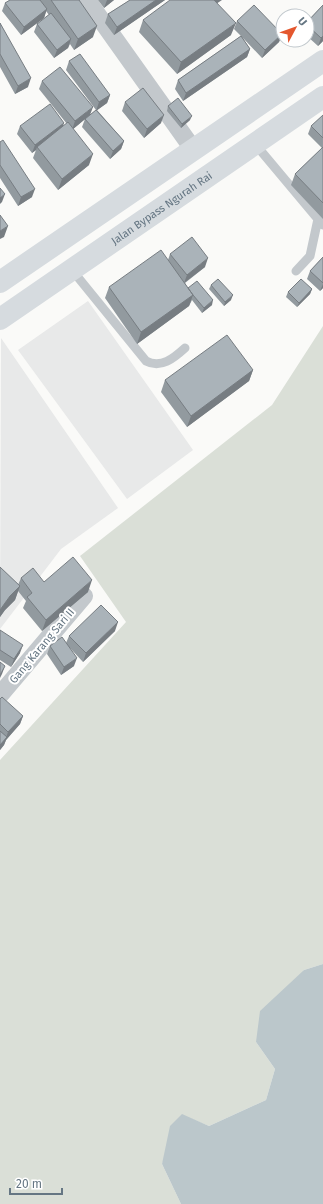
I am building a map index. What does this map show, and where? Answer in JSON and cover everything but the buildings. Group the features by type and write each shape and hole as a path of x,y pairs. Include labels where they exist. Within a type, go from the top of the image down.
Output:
{"highway":[{"path":"0,282 192,149 323,61"},
{"name":"Jalan Bypass Ngurah Rai","path":"0,319 323,97"}],"street":[{"path":"87,0 192,149"},
{"name":"Gang Karang Sari II","path":"0,695 84,596"}],"lane":[{"path":"255,144 320,222 310,256 296,271"},
{"path":"72,269 146,361 152,364 160,364 174,358 185,348"}],"shaded area":[{"path":"88,301 193,450 127,499 18,350"},
{"path":"323,326 323,964 304,970 256,1042 275,1069 266,1100 209,1126 182,1115 162,1164 181,1204 0,1204 0,760 126,622 80,556 272,405"},
{"path":"1,338 118,508 61,549 0,629"},
{"path":"323,964 323,1204 181,1204 162,1164 170,1126 182,1114 209,1126 266,1100 275,1069 256,1042 260,1011 304,970"}]}
